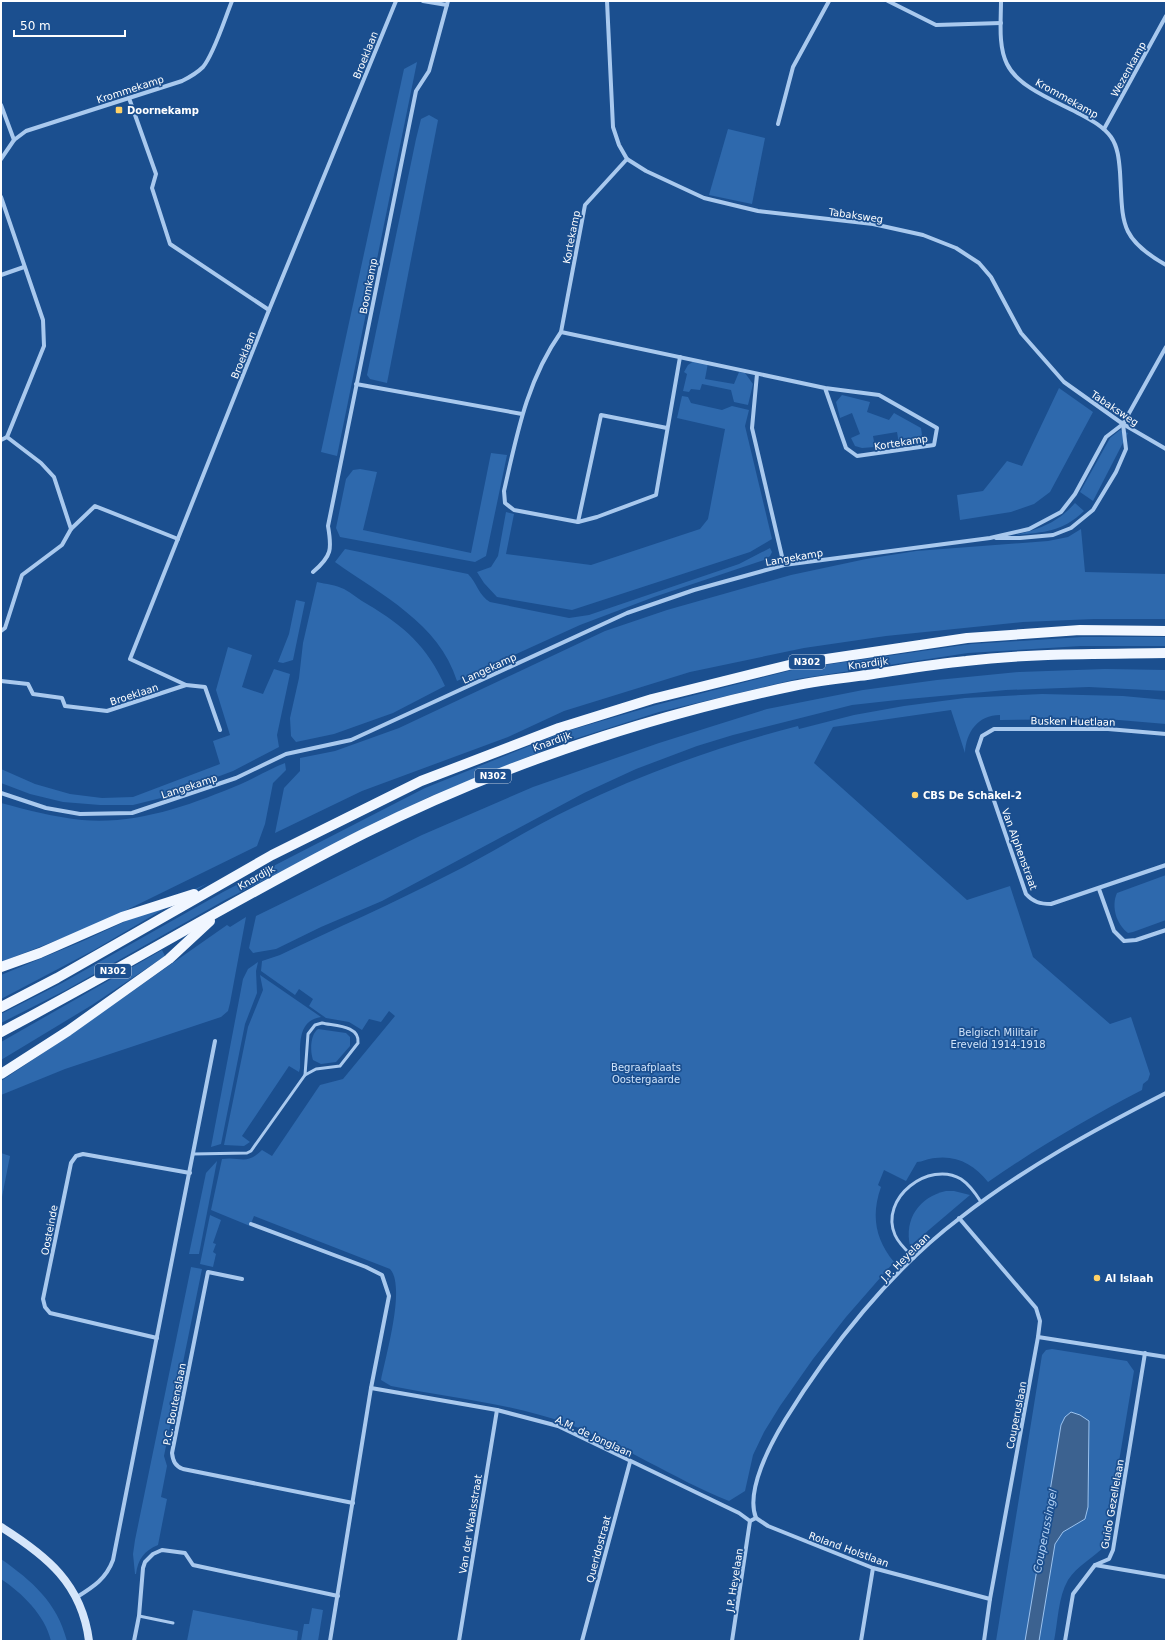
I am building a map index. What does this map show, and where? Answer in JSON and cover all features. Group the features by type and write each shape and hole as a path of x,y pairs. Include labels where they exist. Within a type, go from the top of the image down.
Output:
{"main road":[{"name":"Knardijk","path":"1,1007 57,978 272,855 421,781 559,728 666,695 793,664 966,638 1080,630 1166,630"},
{"name":"Knardijk","path":"1,1032 62,1000 266,885 364,834 488,778 564,749 686,711 796,685 967,660 1080,654 1166,654"},
{"path":"1,967 40,953 122,917 213,888"},
{"path":"1,1074 68,1031 169,959 224,909"},
{"path":"1,1527 24,1542 58,1570 76,1597 86,1621 89,1641"}],"street":[{"name":"Krommekamp","path":"1,159 14,140 26,131 182,81 194,75 204,65 232,1"},
{"name":"Broeklaan","path":"220,730 205,687 186,685 130,659 269,310 396,1"},
{"path":"423,1 448,3"},
{"path":"607,1 613,127 619,146 627,160"},
{"path":"778,124 793,68 829,1"},
{"path":"888,1 936,26 1001,23"},
{"name":"Krommekamp","path":"1001,1 1001,23 1004,54 1013,74 1029,86 1092,120 1104,129 1114,143 1117,152 1125,228 1132,240 1140,248 1166,265"},
{"name":"Boomkamp","path":"313,572 324,563 330,553 331,542 328,526 416,91 429,71 448,3"},
{"name":"Wezenkamp","path":"1104,129 1166,16"},
{"path":"129,98 156,174 152,188 170,244 269,310"},
{"path":"1,105 14,140"},
{"name":"Kortekamp","path":"627,160 585,205 561,332 546,353 522,414 504,491 505,503 514,510 578,522 597,517 656,495 680,357"},
{"name":"Tabaksweg","path":"627,160 646,171 704,198 758,211 873,224 923,235 956,248 979,263 991,277 1021,333 1064,382 1123,424 1166,449"},
{"path":"1,197 43,320 44,346 7,437 1,440"},
{"path":"1,275 24,267"},
{"name":"Kortekamp","path":"561,332 825,388 879,395 937,428 934,445 857,456 846,448 825,388"},
{"name":"Langekamp","path":"1,793 46,808 80,814 132,813 236,778 286,754 351,740 627,613 694,590 784,565 990,538 1029,529 1061,512 1075,494 1106,437 1123,424 1166,347"},
{"path":"757,374 752,428 784,565"},
{"path":"356,384 522,414"},
{"path":"578,522 601,415 667,428"},
{"name":"Langekamp","path":"990,538 1020,538 1053,535 1071,528 1093,510 1116,472 1126,449 1123,424"},
{"path":"7,437 41,463 54,478 71,529"},
{"path":"1,631 5,628 22,575 62,545 71,529 95,506 178,539"},
{"name":"Broeklaan","path":"1,681 28,684 32,694 62,698 65,706 107,711 186,685"},
{"name":"Busken Huetlaan","path":"982,736 994,729 1108,729 1166,734"},
{"name":"Van Alphenstraat","path":"982,736 978,751 1026,894 1031,900 1051,904 1099,889 1166,865"},
{"path":"1099,889 1114,931 1124,941 1136,940 1166,930"},
{"path":"76,1597 95,1585 104,1577 113,1560 215,1041"},
{"name":"J.P. Heyelaan","path":"732,1641 753,1520 753,1511 760,1469 765,1456 782,1425 830,1354 872,1303 914,1258 959,1218 1020,1174 1098,1127 1166,1093"},
{"name":"Oosteinde","path":"157,1338 50,1313 44,1307 43,1299 70,1163 76,1156 83,1154 190,1173"},
{"name":"Couperuslaan","path":"959,1218 1036,1308 1040,1322 990,1599 984,1641"},
{"path":"251,1224 366,1267 382,1275 389,1296 371,1388 330,1641"},
{"name":"P.C. Boutenslaan","path":"242,1279 208,1272 172,1459 178,1467 183,1469 353,1503"},
{"path":"1038,1337 1166,1356"},
{"name":"Guido Gezellelaan","path":"1065,1641 1073,1594 1094,1565 1109,1559 1113,1550 1145,1353"},
{"name":"A.M. de Jonglaan","path":"371,1388 497,1410 558,1426 753,1520"},
{"name":"Van der Waalsstraat","path":"459,1641 497,1410"},
{"name":"Queridostraat","path":"582,1641 630,1462"},
{"name":"Roland Holstlaan","path":"753,1520 873,1568 990,1599"},
{"path":"134,1641 139,1616 143,1568 149,1557 162,1550 185,1553 193,1565 338,1596"},
{"path":"1094,1565 1166,1577"},
{"path":"861,1641 873,1568"}],"lane":[{"path":"193,1154 247,1153 251,1151 304,1075 316,1069 340,1066 358,1043 357,1034 352,1030 345,1028 322,1024 315,1025 308,1034 304,1075"},
{"path":"914,1258 897,1238 891,1218 893,1207 907,1189 925,1177 947,1174 954,1176 968,1185 981,1202"},
{"path":"139,1616 173,1623"}],"green space":[{"path":"417,62 337,456 321,452 404,69"},
{"path":"429,115 438,120 387,383 370,379 367,375 416,139 421,119"},
{"path":"728,129 765,138 752,204 709,195"},
{"path":"694,361 708,363 705,379 734,384 739,372 745,373 753,384 748,405 734,402 731,390 702,384 700,390 691,389 689,392 683,391 687,374 684,372 688,365"},
{"path":"1059,388 1093,412 1050,492 1034,504 1011,512 960,520 957,495 983,491 1007,461 1022,466"},
{"path":"842,395 870,402 867,412 889,420 894,413 921,428 922,435 919,439 899,444 897,432 873,436 875,447 862,448 855,446 851,438 860,434 852,413 840,418 836,402"},
{"path":"682,396 688,397 691,403 722,410 732,406 749,410 745,426 772,539 750,552 572,610 497,597 484,583 477,572 491,567 498,556 506,512 514,514 506,554 591,565 700,529 708,519 725,429 677,418"},
{"path":"1120,430 1128,433 1093,501 1080,492 1110,438"},
{"path":"491,453 507,455 486,556 475,562 340,537 336,528 346,479 353,470 360,469 377,472 363,530 471,553"},
{"path":"1075,503 1084,511 1068,523 1053,530 1016,535 1055,521"},
{"path":"1081,529 1085,572 1166,574 1166,619 1094,619 1023,622 886,636 804,648 690,672 564,711 508,737 362,791 275,833 284,788 300,771 300,758 335,751 399,728 605,631 667,610 791,575 866,559 916,551 1048,541 1068,537"},
{"path":"770,548 772,552 770,556 764,560 654,597 580,625 457,681 448,661 437,643 423,627 389,599 335,562 345,549 468,574 483,596 490,602 569,618 589,615 739,564"},
{"path":"317,582 350,592 361,601 392,620 422,648 438,672 445,686 393,713 334,734 296,742 291,736 290,718 299,678 303,643"},
{"path":"296,600 305,602 293,660 283,663 278,662 289,634"},
{"path":"1082,637 1166,637 1166,646 1081,646 968,653 797,679 659,712 562,743 429,797 225,900 66,990 1,1023 1,1014 62,983 223,892 425,788 564,732 656,705 796,669 971,644"},
{"path":"228,647 252,655 242,687 263,694 274,669 290,674 277,735 279,747 233,771 161,798 133,805 100,805 63,802 30,794 1,783 1,769 35,784 70,794 102,798 133,797 220,764 213,741 230,735 216,690"},
{"path":"1105,669 1166,670 1166,691 1089,687 1006,690 897,700 852,705 733,735 697,746 636,769 584,793 382,901 321,927 276,949 253,953 249,948 256,916 422,835 533,787 659,743 767,709 863,690 937,680 1019,672"},
{"name":"Begraafplaats Oostergaarde","path":"1042,694 1123,696 1166,700 1166,724 1107,719 1000,720 1000,715 992,716 985,718 975,726 968,738 965,753 951,710 833,727 814,763 967,900 1010,886 1033,957 1110,1024 1131,1017 1150,1074 1148,1080 1143,1084 1142,1090 1063,1134 988,1182 983,1176 965,1162 943,1157 917,1162 906,1181 884,1170 878,1185 881,1187 876,1207 876,1217 879,1236 894,1262 846,1317 813,1359 780,1406 764,1432 753,1455 745,1491 729,1501 689,1483 589,1432 568,1424 503,1406 391,1386 381,1380 396,1305 394,1278 390,1269 254,1216 250,1226 211,1210 222,1159 252,1158 262,1150 272,1156 320,1085 343,1079 395,1016 389,1011 381,1022 369,1019 362,1030 349,1022 326,1018 309,1006 313,999 299,989 295,995 261,971 262,961 280,955 426,886 462,868 558,815 601,794 656,771 712,751 798,726 799,729 854,715 904,706 965,698"},
{"path":"285,763 286,770 273,783 265,824 257,846 96,925 1,962 1,803 72,819 102,821 123,819 163,812 183,806 241,784"},
{"path":"1166,875 1166,920 1128,933 1120,925 1116,914 1114,903 1117,893"},
{"path":"208,883 94,950 1,999 1,975 83,941"},
{"path":"246,917 228,1011 221,1017 65,1069 1,1095 1,1081 67,1037 227,925 230,927"},
{"path":"162,950 165,956 92,1005 1,1060 1,1042"},
{"path":"258,962 256,971 257,993 245,1024 221,1144 211,1147 243,979 248,969"},
{"path":"260,975 321,1017 307,1024 303,1030 300,1045 299,1072 289,1066 242,1136 250,1142 244,1146 224,1145 248,1027 263,990"},
{"path":"318,1029 346,1033 350,1037 350,1046 336,1062 321,1064 313,1060 311,1043 313,1035"},
{"path":"1,1153 10,1156 1,1202"},
{"path":"217,1161 199,1254 189,1254 206,1173"},
{"path":"946,1191 954,1191 970,1195 910,1246 909,1227 916,1211 928,1198"},
{"path":"210,1215 221,1220 213,1243 216,1244 213,1252 216,1254 213,1267 200,1264"},
{"path":"191,1267 202,1269 164,1456 167,1466 161,1497 167,1499 158,1545 142,1556 135,1574 133,1554 135,1540"},
{"path":"1052,1349 1127,1361 1134,1371 1105,1546 1076,1570 1068,1580 1060,1602 1054,1641 1039,1641 1055,1544 1063,1532 1085,1519 1088,1507 1089,1421 1061,1425 1025,1641 996,1641 1042,1355 1046,1350"},
{"path":"1,1559 33,1584 42,1594 57,1615 63,1627 67,1641 51,1641 44,1622 32,1606 17,1591 1,1579"},
{"path":"312,1608 323,1610 318,1641 301,1641 304,1624 309,1624"},
{"path":"193,1610 298,1631 297,1641 187,1641"}],"water":[{"name":"Couperussingel","path":"1071,1412 1080,1415 1089,1421 1088,1507 1085,1519 1063,1532 1055,1544 1039,1641 1025,1641 1061,1425 1065,1417"}],"place":[{"name":"Doornekamp","path":"119,110"},
{"name":"CBS De Schakel-2","path":"915,795"},
{"name":"Al Islaah","path":"1097,1278"}],"park label":[{"name":"Belgisch Militair Ereveld 1914-1918","path":"998,1038"}]}
